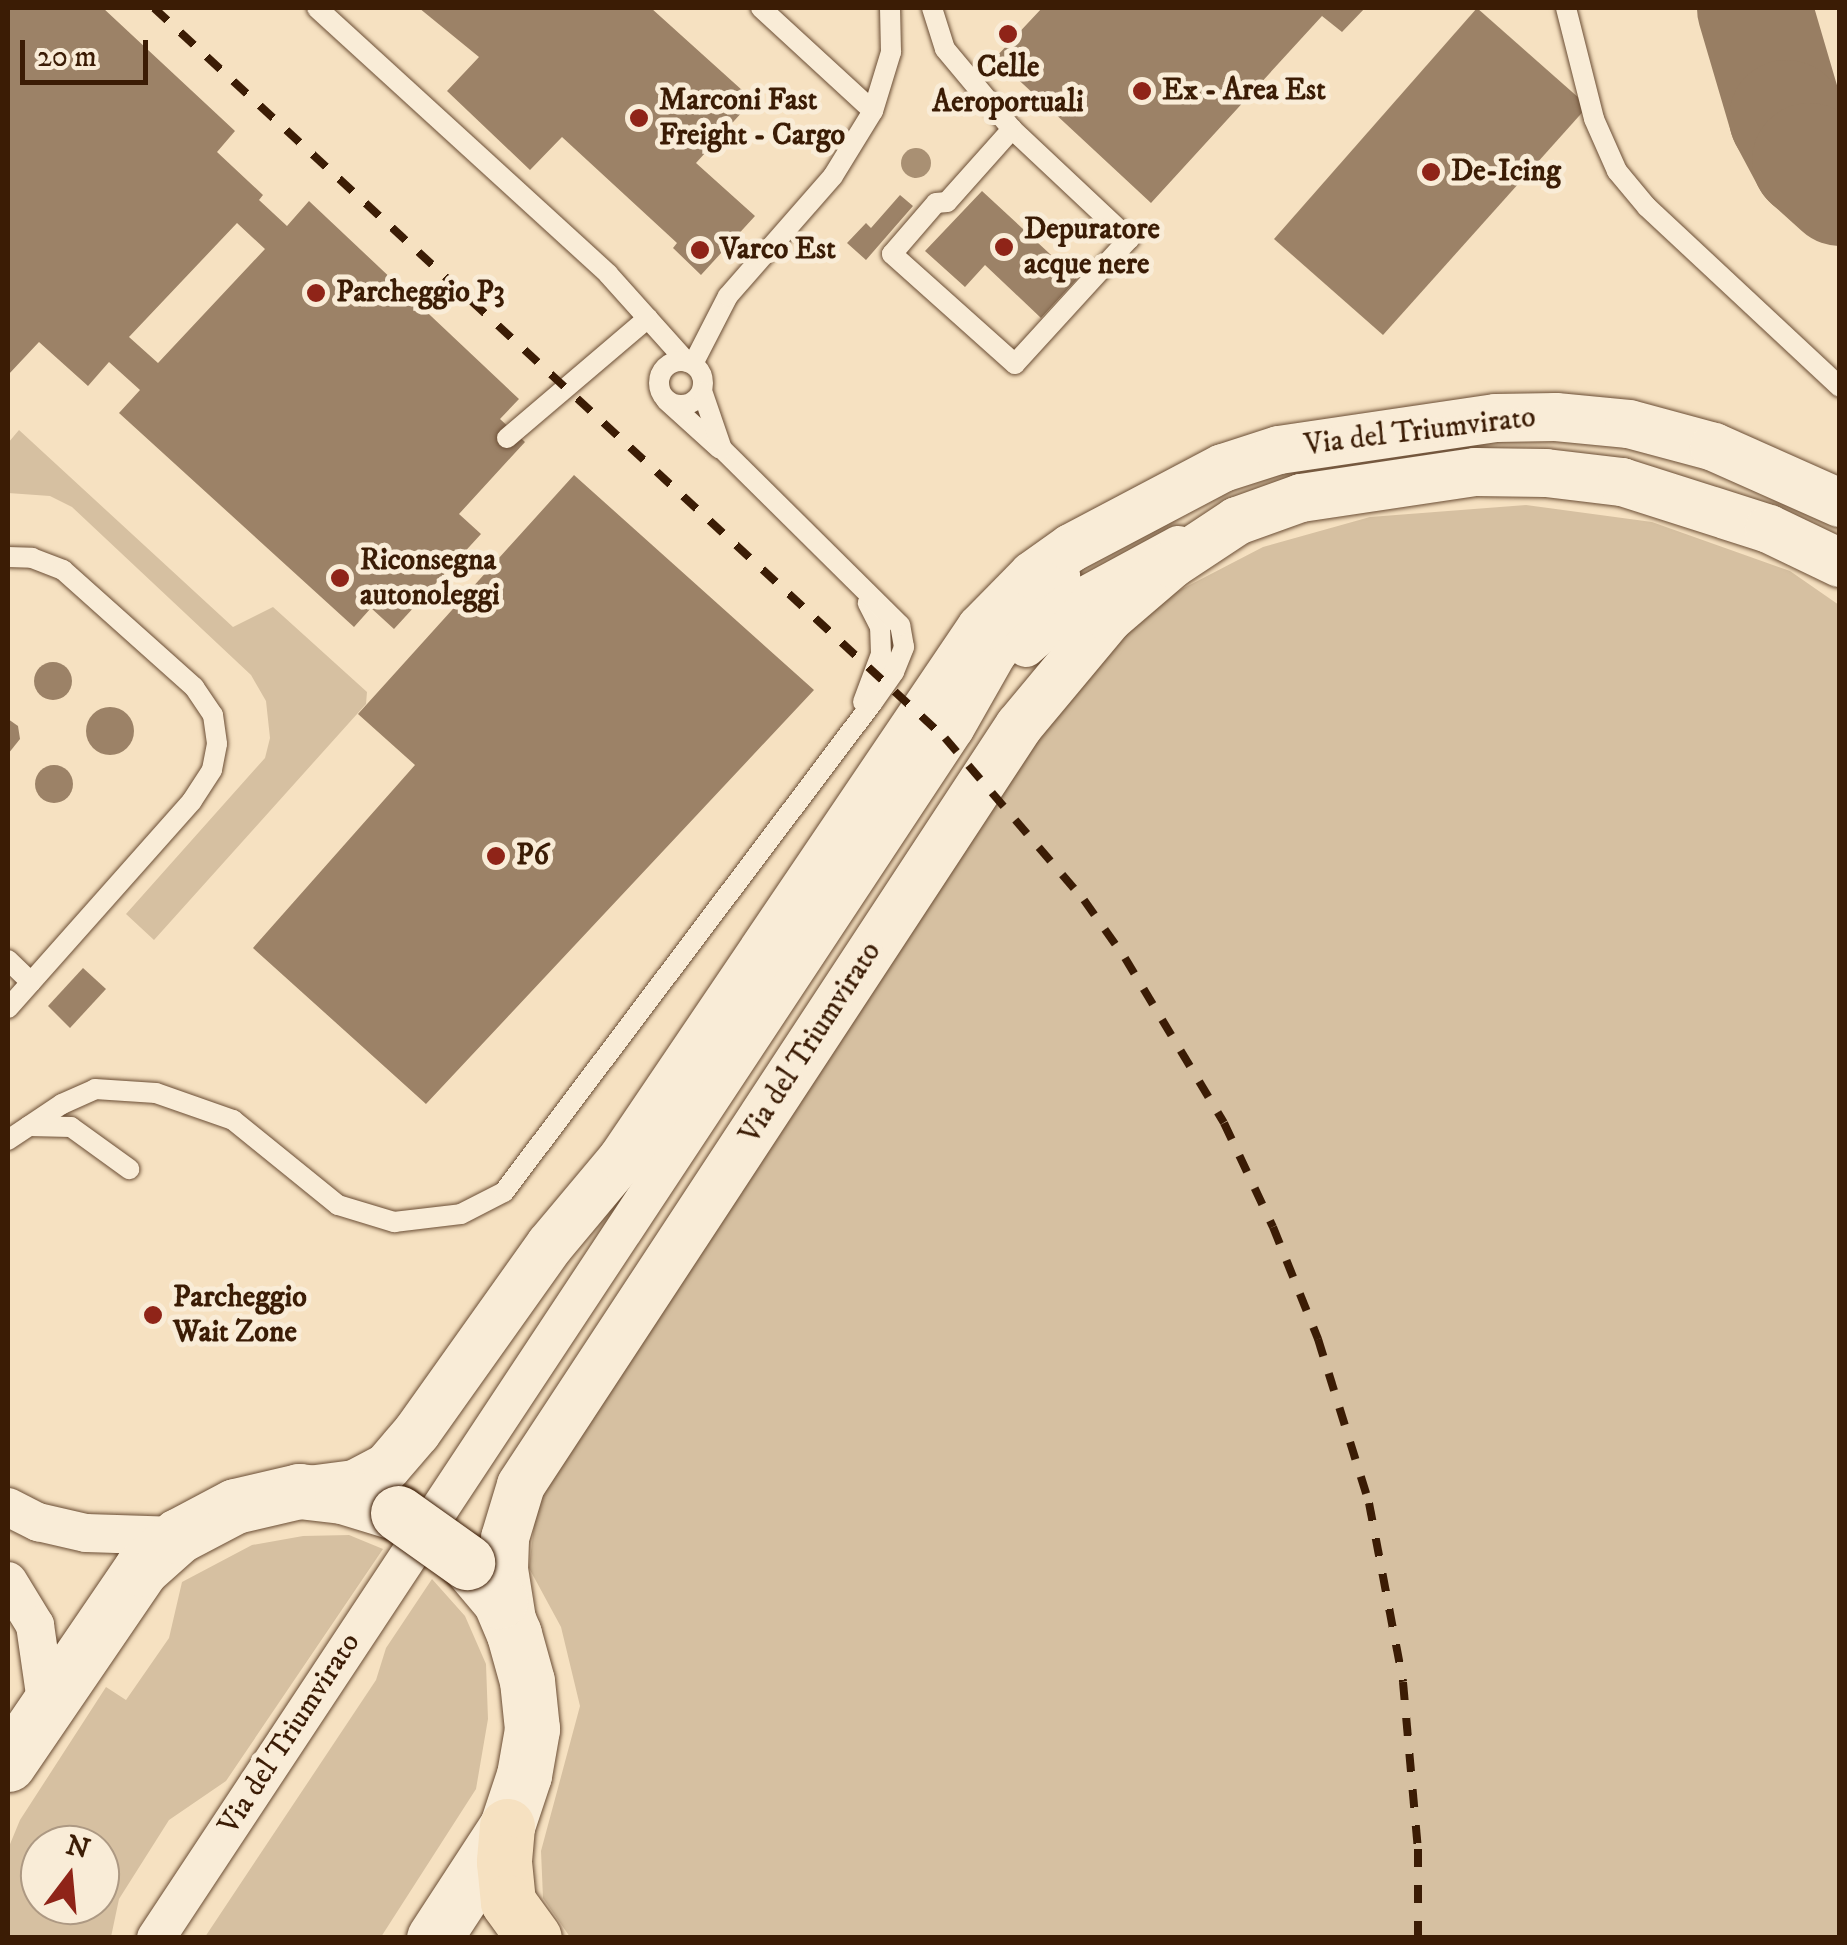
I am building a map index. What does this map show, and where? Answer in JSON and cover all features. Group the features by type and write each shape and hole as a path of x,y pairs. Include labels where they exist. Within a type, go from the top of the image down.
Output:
{"highway":[{"path":"507,1826 504,1862 508,1902 534,1938"}],"main road":[{"name":"Via del Triumvirato","path":"9,1760 142,1569 178,1536 235,1506 298,1491 342,1496 398,1513 467,1562 500,1601 527,1682 532,1729 524,1775 507,1826 434,1938"}],"street":[{"name":"Via del Triumvirato","path":"298,1491 355,1484 387,1467 417,1432 550,1245 622,1159 981,628 1034,575 1121,519 1223,468 1279,450 1426,425 1516,417 1629,424 1784,476 1840,504"},
{"name":"Via del Triumvirato","path":"955,729 1011,663 1086,596 1133,566 1301,498 1475,472 1546,473 1622,482 1769,529 1840,564"},
{"name":"Via del Triumvirato","path":"156,1938 955,729 1021,623 1065,572 1121,519"},
{"name":"Via del Triumvirato","path":"514,1634 504,1570 505,1538 521,1485 1019,726 1108,618 1202,541 1237,521"},
{"name":"Via del Triumvirato","path":"8,1506 38,1522 86,1533 178,1536"},
{"path":"8,1581 35,1625 47,1708"}],"lane":[{"path":"317,8 608,274 702,376 702,391 722,450"},
{"path":"762,8 873,111"},
{"path":"690,363 728,296 834,176 873,111 892,52 890,8"},
{"path":"932,8 945,49 1012,129 1129,239 1015,364 892,254 936,204 947,202 1012,129"},
{"path":"1566,8 1594,119 1617,171 1647,207 1840,387"},
{"path":"507,438 648,318"},
{"path":"8,1140 95,1089 156,1093 234,1120 338,1205 394,1222 462,1214 504,1192 850,732 894,672 904,647 900,625 665,399 658,386 662,372 672,362 690,363"},
{"path":"665,399 686,405 702,391"},
{"path":"8,557 32,558 64,570 194,687 214,715 218,744 212,770 192,801 8,1008"},
{"path":"8,960 31,982"},
{"path":"27,1127 70,1126 130,1170"}],"shaded area":[{"path":"19,430 233,627 273,607 367,692 366,704 154,940 126,914 265,758 270,738 266,701 251,675 72,507 50,496 8,493 8,443"},
{"path":"1526,505 1652,522 1790,571 1839,605 1839,1937 570,1937 543,1898 541,1851 580,1706 561,1627 529,1568 539,1484 1069,691 1155,603 1263,547 1370,517"},
{"path":"349,1535 383,1549 226,1781 169,1820 120,1897 120,1825 20,1825 20,1925 114,1925 111,1937 8,1937 8,1849 20,1820 106,1687 126,1700 169,1638 182,1582 252,1545 303,1536"},
{"path":"432,1579 465,1616 486,1664 488,1719 476,1789 381,1937 205,1937 376,1680 386,1648"}],"building":[{"name":"Parcheggio P3","path":"8,8 103,8 235,131 217,152 263,195 259,200 287,226 309,201 519,399 500,419 525,442 459,514 481,534 394,629 371,608 354,627 119,413 140,390 109,362 88,386 39,342 8,375","holes":["237,223 265,249 158,363 129,337"]},
{"name":"Marconi Fast Freight - Cargo","path":"419,8 651,8 753,100 696,163 755,216 701,275 673,248 677,243 562,137 530,170 447,91 479,57"},
{"name":"Ex - Area Est","path":"1042,8 1365,8 1342,32 1322,16 1151,203 995,58"},
{"name":"De-Icing","path":"1477,8 1588,106 1383,335 1274,239"},
{"name":"Depuratore acque nere","path":"982,191 1077,279 1041,318 985,265 965,287 925,251"},
{"path":"900,195 913,206 866,260 847,243 866,223 871,228"},
{"name":"P6","path":"574,475 814,690 426,1104 253,948 415,765 358,714"},
{"path":"53,662 67,667 72,681 67,695 53,700 39,695 34,681 39,667"},
{"path":"110,707 127,714 134,731 127,748 110,755 93,748 86,731 93,714"},
{"path":"8,719 18,726 20,739 8,754"},
{"path":"54,765 68,770 73,784 68,798 54,803 40,798 35,784 40,770"},
{"path":"83,968 106,989 70,1028 48,1006"}],"taxiway":[{"path":"1754,8 1786,117 1809,160 1840,188"}],"railway":[{"path":"154,8 945,738 1084,900 1125,958 1224,1123 1273,1227 1318,1339 1369,1503 1403,1682 1418,1849 1418,1938"}],"place":[{"name":"Celle Aeroportuali","path":"1008,34"},
{"name":"Ex - Area Est","path":"1142,91"},
{"name":"Marconi Fast Freight - Cargo","path":"639,118"},
{"name":"De-Icing","path":"1431,172"},
{"name":"Depuratore acque nere","path":"1004,247"},
{"name":"Varco Est","path":"700,250"},
{"name":"Parcheggio P3","path":"316,293"},
{"name":"Riconsegna autonoleggi","path":"340,578"},
{"name":"P6","path":"496,856"},
{"name":"Parcheggio Wait Zone","path":"153,1315"}]}
